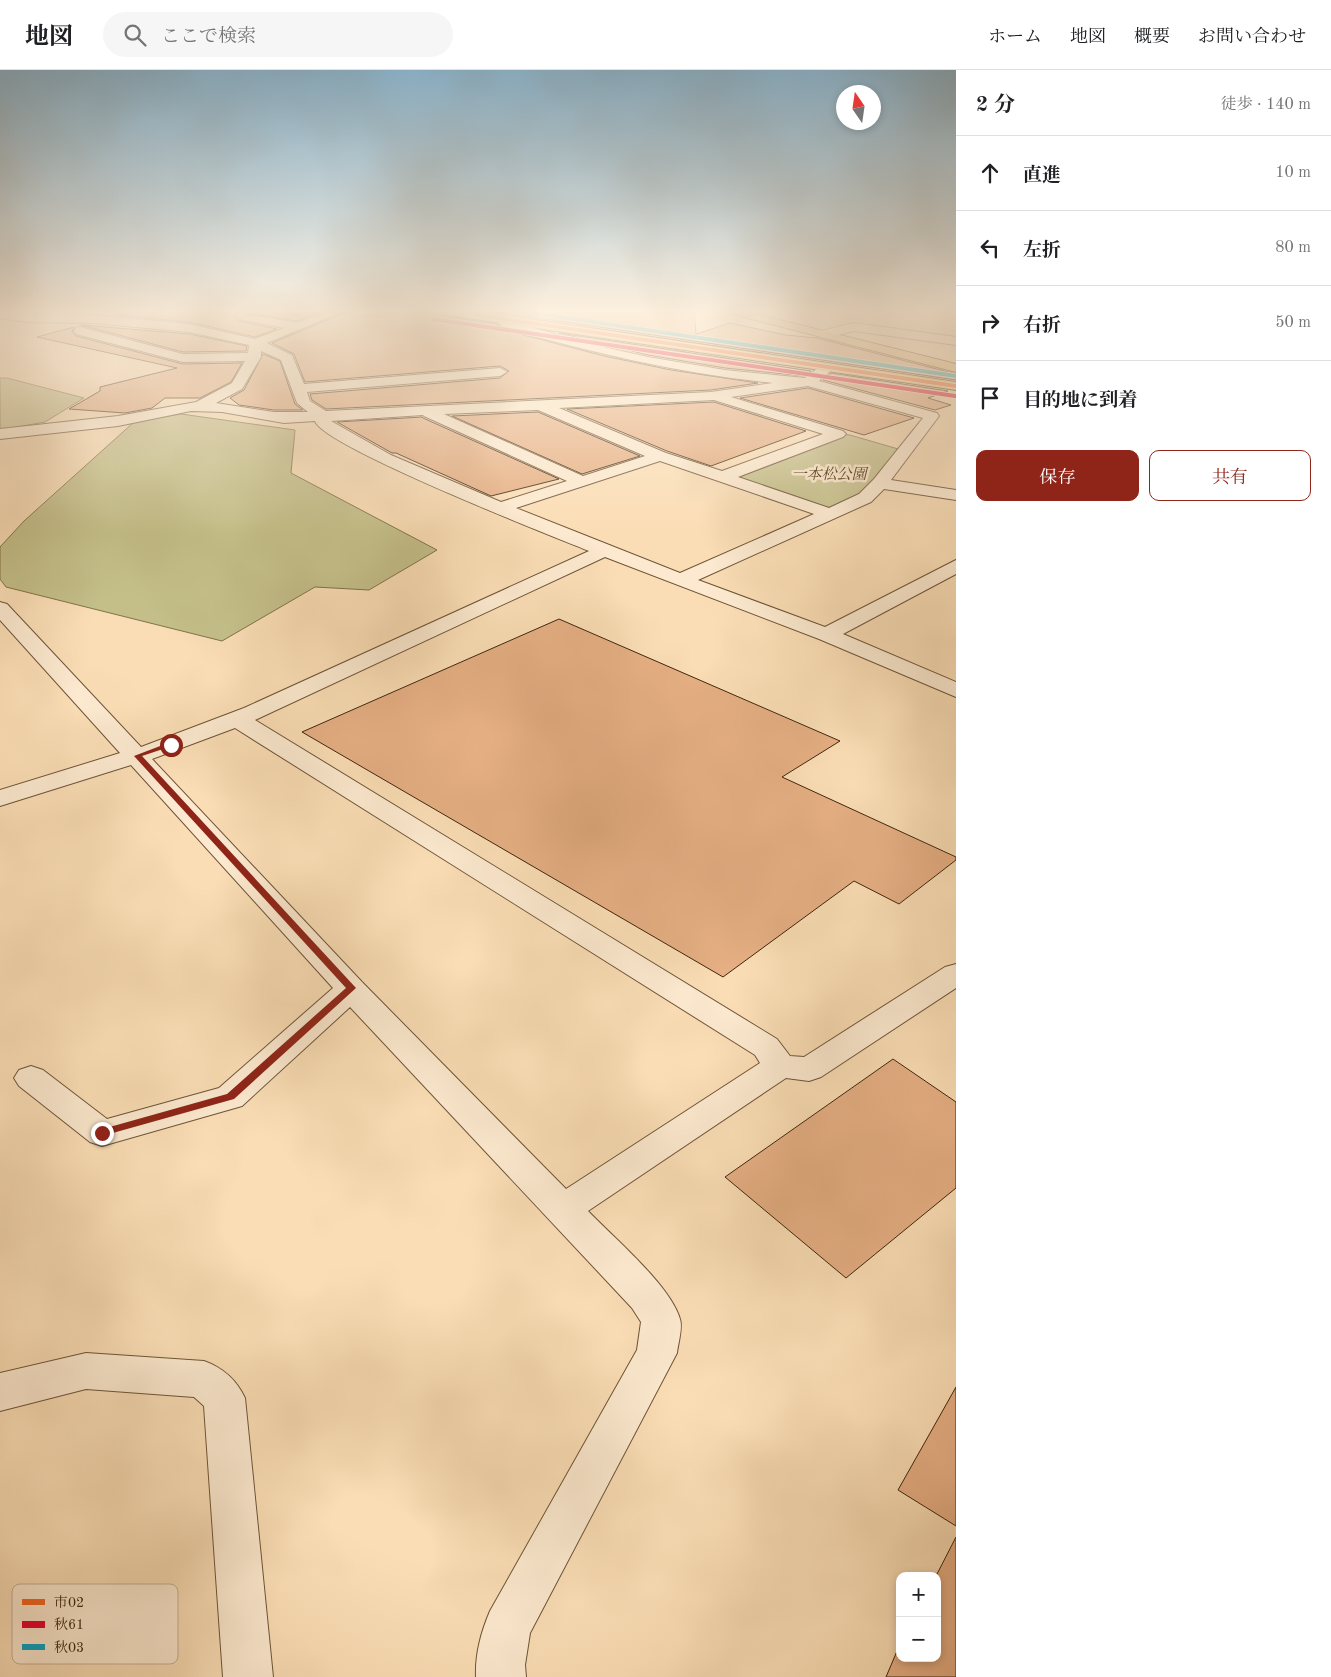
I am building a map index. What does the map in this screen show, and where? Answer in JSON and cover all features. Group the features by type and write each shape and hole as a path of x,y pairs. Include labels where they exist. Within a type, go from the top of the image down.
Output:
{"street":[{"path":"199,406 238,384"},
{"path":"295,384 304,403 323,416"},
{"path":"297,389 357,384"},
{"path":"0,434 118,421 199,406 219,407 264,417 323,416 711,396 794,384"},
{"path":"681,580 865,498 880,483 932,416 815,384"},
{"path":"711,396 838,434 722,477"},
{"path":"537,404 660,456 830,514"},
{"path":"425,411 581,481"},
{"path":"323,416 323,422 350,440 399,465 603,552 826,635 956,690"},
{"path":"499,508 660,456"},
{"path":"880,483 956,495"},
{"path":"0,798 137,756 237,719 603,552"},
{"path":"826,635 956,566"},
{"path":"0,608 351,988 646,1296 661,1320 657,1353 507,1628 501,1671"},
{"path":"237,719 766,1047 780,1066"},
{"path":"563,1209 780,1066 809,1069 956,974"},
{"path":"31,1078 102,1133 230,1097 351,988"},
{"path":"0,1392 86,1370 204,1379 224,1398 248,1677"}],"green space":[{"path":"0,384 30,384 84,398 45,422 0,430"},
{"path":"181,414 295,430 291,473 437,550 369,590 315,587 222,641 6,587 0,579 0,547 24,521 134,422"},
{"name":"一本松公園","path":"838,434 850,435 905,451 880,483 830,514 722,477"}],"building":[{"path":"112,384 227,384 200,398 165,398 152,408 125,413 69,409 100,391 100,387"},
{"path":"247,384 288,384 295,404 303,410 274,410 239,405 230,398 244,390"},
{"path":"429,384 751,384 711,390 326,409 312,400 310,394"},
{"path":"838,384 902,384 948,391 928,398 951,405 935,410"},
{"path":"808,388 914,418 864,435 740,398"},
{"path":"714,402 806,431 711,466 667,451 567,409"},
{"path":"538,412 640,456 582,474 452,416"},
{"path":"422,417 559,479 491,496 396,453 392,453 337,422"},
{"path":"559,619 840,741 782,777 956,857 956,860 899,904 854,881 723,977 302,732"},
{"path":"893,1059 956,1102 956,1188 846,1278 725,1177"},
{"path":"956,1387 956,1526 898,1490"},
{"path":"956,1537 956,1677 886,1677 896,1653 896,1662 941,1662 941,1572 938,1572"}],"transit line":[{"name":"秋61","path":"874,384 955,396"},
{"name":"市02","path":"942,384 956,386"}],"route":[{"path":"102,1133 230,1097 351,988 137,756 171,745"}]}
